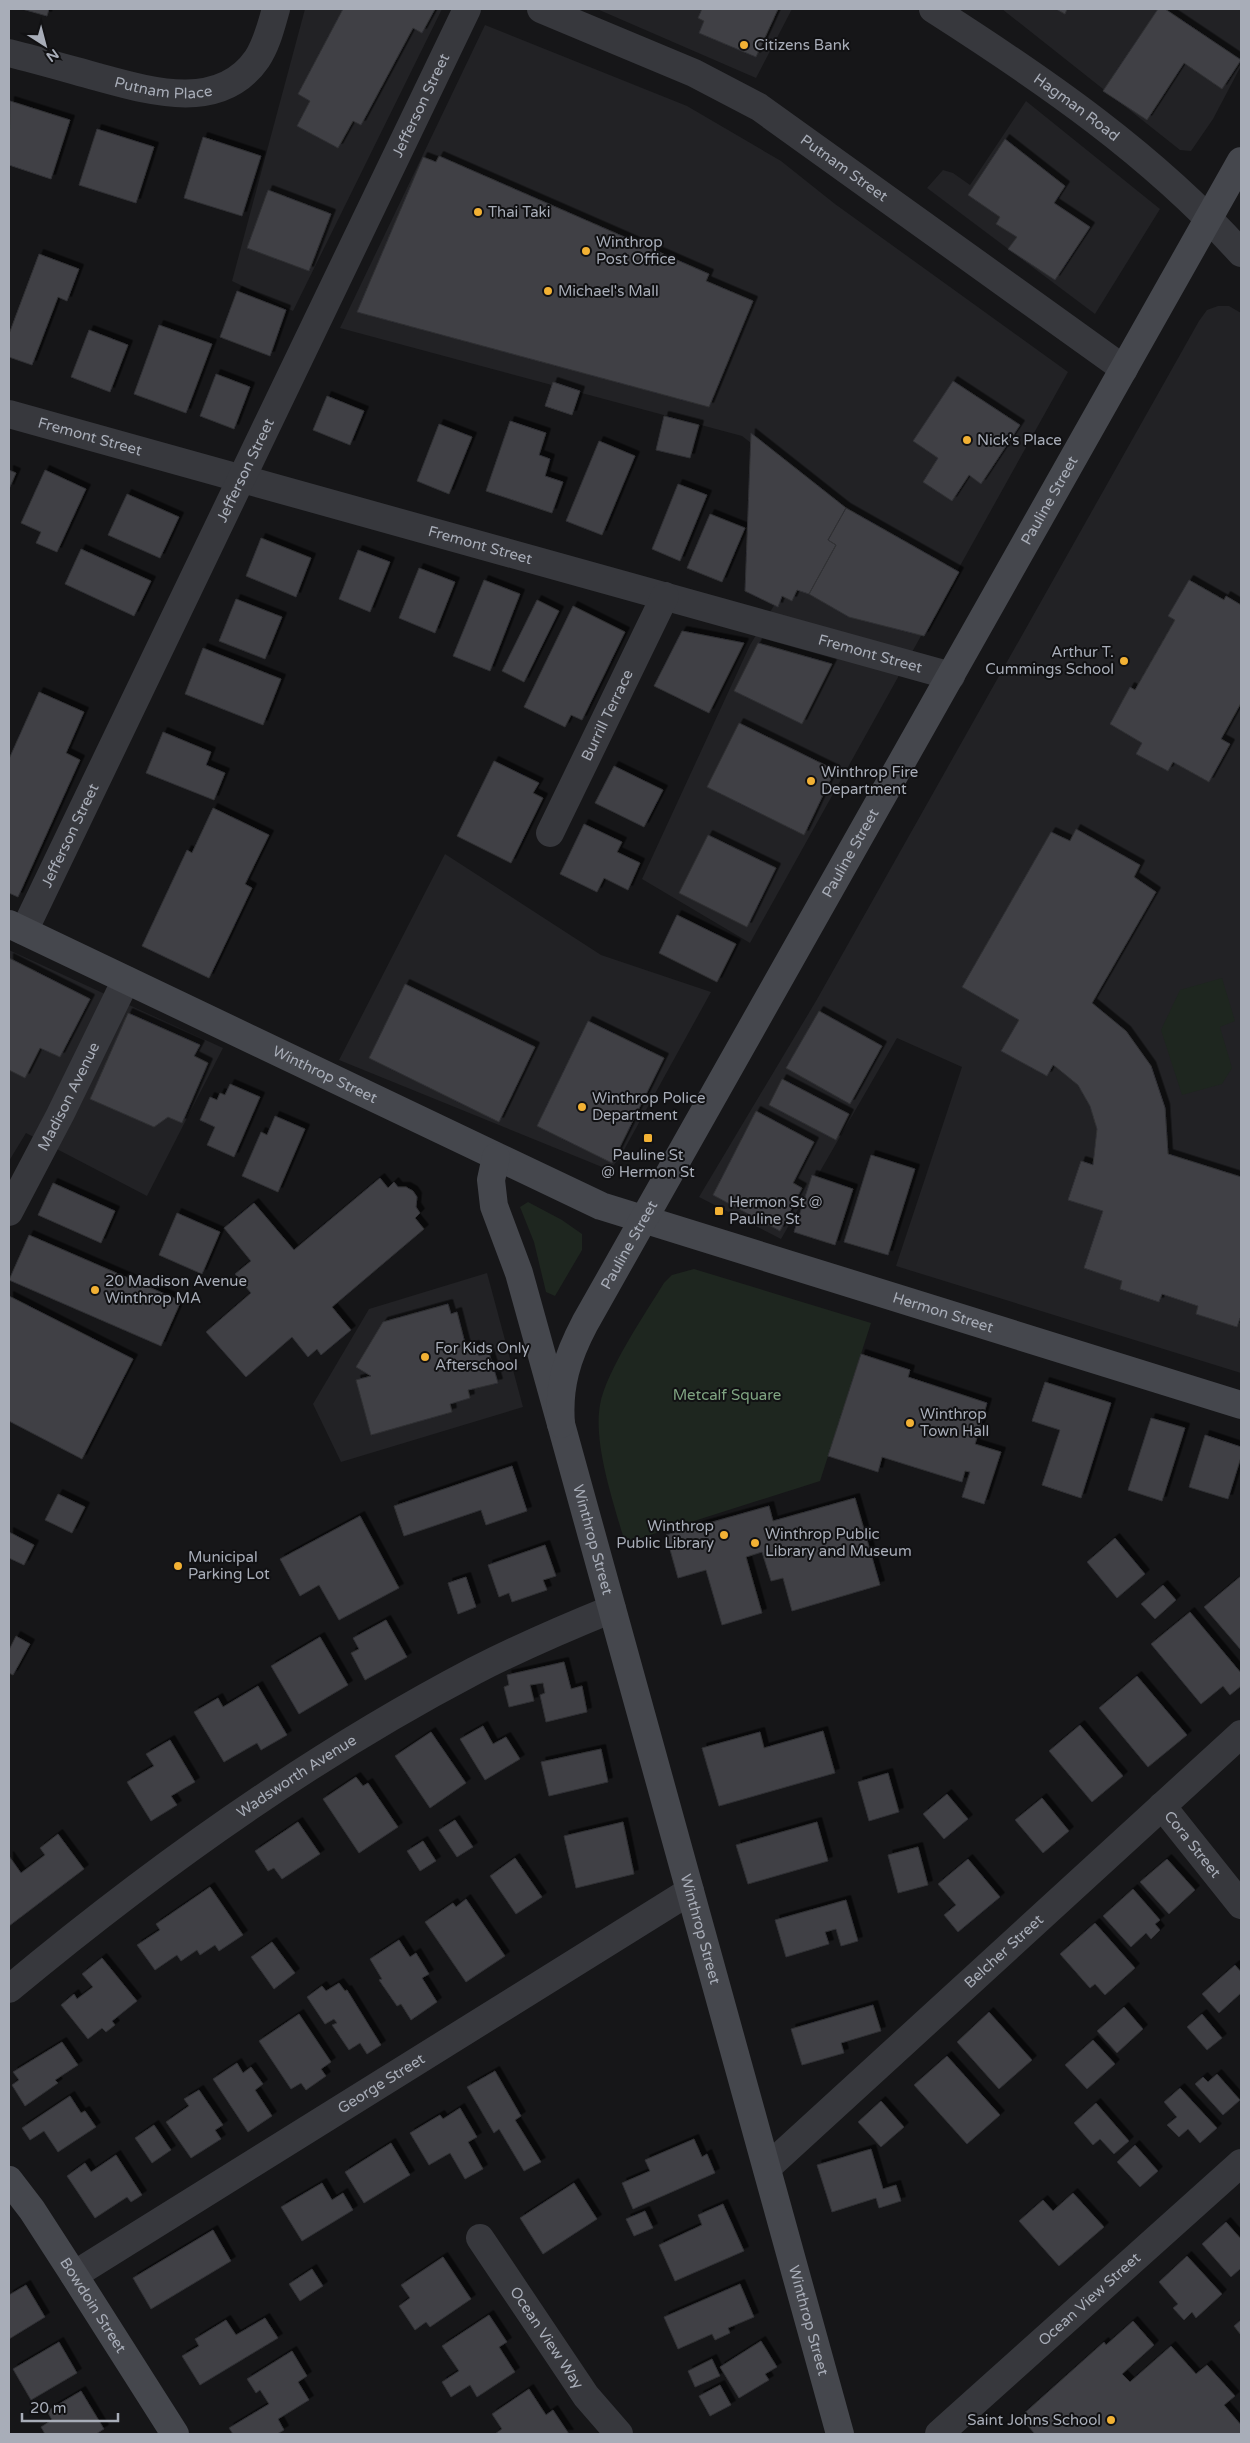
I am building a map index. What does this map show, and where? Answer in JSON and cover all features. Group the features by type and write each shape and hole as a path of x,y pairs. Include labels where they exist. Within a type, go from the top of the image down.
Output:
{"main road":[{"name":"Pauline Street","path":"561,1424 560,1387 571,1351 643,1220 1241,161"},
{"name":"Winthrop Street","path":"16,928 600,1206 643,1220"},
{"path":"496,1157 491,1180 494,1206 518,1274 561,1424"},
{"name":"Hermon Street","path":"643,1220 1241,1405"},
{"name":"Winthrop Street","path":"561,1424 840,2434"},
{"name":"Bowdoin Street","path":"9,2180 22,2196 74,2275 175,2434"}],"street":[{"name":"Putnam Place","path":"9,53 147,90 176,94 203,92 228,84 248,69 257,59 267,37 276,9"},
{"name":"Jefferson Street","path":"16,928 240,478 467,9"},
{"name":"Putnam Street","path":"541,9 694,73 759,107 1124,370"},
{"name":"Hagman Road","path":"933,9 1030,73 1108,130 1182,192 1241,254"},
{"name":"Fremont Street","path":"9,414 951,676"},
{"name":"Burrill Terrace","path":"550,833 665,596"},
{"name":"Madison Avenue","path":"9,1212 60,1115 126,980"},
{"name":"Wadsworth Avenue","path":"9,1989 155,1874 357,1738 474,1671 542,1638 612,1609"},
{"name":"Belcher Street","path":"767,2168 1241,1734"},
{"name":"Cora Street","path":"1162,1806 1241,1905"},
{"name":"George Street","path":"74,2275 690,1891"},
{"name":"Ocean View Street","path":"939,2434 1241,2163"},
{"name":"Ocean View Way","path":"480,2238 586,2396 619,2434"}],"shaded area":[{"path":"305,9 442,9 293,311 232,281"},
{"path":"597,9 792,9 756,78"},
{"path":"1002,9 1241,9 1241,66 1213,119 1191,151 1180,150"},
{"path":"485,25 687,106 781,161 835,204 1068,372 750,943 642,879 750,645 834,507 742,436 340,328"},
{"path":"1026,101 1160,209 1095,314 927,188 943,170 953,173 970,185"},
{"name":"Arthur T. Cummings School","path":"1218,306 1229,306 1241,313 1241,1373 896,1266 962,1067 897,1038 781,1239 699,1197 816,1001 1199,321 1207,310"},
{"path":"445,854 601,955 711,992 619,1159 612,1167 602,1167 339,1060"},
{"path":"9,950 223,1048 147,1196 26,1133 9,1161"},
{"name":"For Kids Only Afterschool","path":"487,1273 523,1407 341,1462 313,1404 369,1309"}],"green space":[{"path":"1222,978 1235,1021 1220,1027 1232,1068 1222,1084 1182,1095 1161,1030 1180,990"},
{"path":"528,1202 562,1220 582,1234 582,1250 555,1296 546,1292 534,1242 520,1207"},
{"name":"Metcalf Square","path":"694,1269 871,1323 820,1481 625,1543 602,1456 599,1438 600,1405 618,1360 664,1283 672,1275"}],"building":[{"path":"22,9 49,9 47,16"},
{"path":"343,9 435,9 422,33 413,28 361,125 353,121 338,148 297,126 310,101 298,94"},
{"name":"Citizens Bank","path":"702,9 778,9 756,57 699,33 704,21 698,18"},
{"path":"1056,9 1067,9 1065,14"},
{"path":"1158,9 1165,9 1241,60 1222,89 1184,63 1147,120 1103,91"},
{"path":"10,101 70,120 51,179 9,165"},
{"path":"97,129 154,147 136,203 79,185"},
{"path":"203,137 261,156 242,216 184,198"},
{"path":"1005,139 1065,186 1054,203 1090,227 1055,280 1008,249 1017,237 996,224 1000,217 968,195"},
{"name":"Michael's Mall","path":"439,156 709,274 706,281 753,301 709,407 357,312 423,157 436,162"},
{"path":"268,190 331,214 309,271 247,248"},
{"path":"39,254 79,269 67,301 58,297 32,365 9,357 9,334"},
{"path":"237,291 286,310 270,356 220,337"},
{"path":"159,325 212,344 186,413 134,394"},
{"path":"89,330 128,345 110,392 71,377"},
{"path":"216,374 250,387 234,429 200,416"},
{"path":"953,381 1020,425 981,484 969,475 952,501 923,482 938,458 913,441"},
{"path":"553,382 580,391 572,415 545,406"},
{"path":"327,396 364,411 350,445 313,430"},
{"path":"664,416 699,425 690,458 656,450"},
{"path":"510,421 546,433 539,455 550,459 545,476 563,482 552,513 486,491"},
{"path":"439,424 472,437 449,494 417,481"},
{"path":"751,433 846,508 828,540 836,545 809,594 797,590 792,601 782,596 778,607 745,591"},
{"path":"599,441 635,456 602,535 566,521"},
{"path":"9,470 16,473 9,489"},
{"path":"45,470 86,489 57,552 36,543 41,532 21,523"},
{"path":"678,484 707,495 680,561 652,549"},
{"path":"127,494 179,517 160,558 108,535"},
{"path":"846,508 959,572 924,636 849,617 809,594 836,545 828,540"},
{"path":"710,514 745,528 722,582 687,568"},
{"path":"261,538 311,558 296,597 246,576"},
{"path":"81,549 151,581 134,616 65,584"},
{"path":"358,550 390,562 370,612 339,599"},
{"path":"419,568 455,582 435,633 399,618"},
{"path":"484,580 520,594 490,671 453,656"},
{"path":"1189,580 1224,600 1226,596 1241,605 1241,703 1221,739 1230,744 1209,782 1173,762 1168,771 1136,754 1142,743 1110,724 1130,687 1135,690 1175,620 1168,616"},
{"path":"236,599 282,617 265,659 219,641"},
{"path":"537,600 559,611 524,682 502,671"},
{"path":"573,606 625,632 582,720 571,715 565,727 524,707"},
{"path":"682,631 744,643 709,713 654,686"},
{"path":"758,643 832,664 802,724 734,691"},
{"path":"203,648 281,679 263,725 185,694"},
{"path":"39,692 84,712 66,753 80,760 18,897 9,893 9,759"},
{"path":"739,723 835,770 804,835 707,787"},
{"path":"163,732 211,752 206,765 225,773 214,800 146,773"},
{"path":"494,761 539,783 533,793 543,798 511,863 457,836"},
{"path":"614,766 663,790 644,827 595,803"},
{"path":"213,808 269,835 245,884 252,888 209,978 142,946 187,850 192,853"},
{"path":"584,824 622,842 617,852 640,863 628,890 604,878 597,892 560,874"},
{"path":"1076,829 1140,865 1134,877 1156,892 1092,1003 1126,1031 1151,1066 1165,1108 1168,1154 1241,1177 1241,1318 1237,1327 1196,1314 1198,1306 1162,1294 1159,1302 1120,1289 1122,1281 1084,1268 1103,1211 1068,1200 1081,1161 1093,1165 1097,1129 1090,1106 1078,1085 1053,1065 1047,1076 1001,1051 1019,1020 962,987 1051,832 1070,841"},
{"path":"708,835 776,868 747,927 679,893"},
{"path":"677,915 736,944 717,982 659,953"},
{"path":"9,958 90,999 60,1057 40,1048 25,1078 9,1070"},
{"path":"405,984 535,1047 499,1122 369,1058"},
{"path":"819,1011 882,1046 850,1104 786,1068"},
{"path":"128,1013 200,1045 194,1056 208,1063 182,1123 168,1117 154,1127 90,1099"},
{"path":"588,1021 664,1058 612,1163 537,1126"},
{"path":"782,1079 849,1114 836,1140 769,1105"},
{"path":"230,1084 260,1097 234,1157 207,1145 215,1127 200,1120 210,1097 217,1100 220,1093 225,1095"},
{"path":"756,1111 814,1142 793,1183 802,1188 780,1231 713,1195"},
{"path":"275,1116 305,1129 278,1192 242,1176 261,1132 267,1135"},
{"path":"871,1155 915,1169 888,1255 844,1242"},
{"path":"812,1175 853,1189 835,1245 794,1232"},
{"path":"380,1178 388,1188 394,1182 398,1187 406,1187 413,1191 417,1197 416,1207 420,1213 415,1218 424,1229 332,1307 351,1330 321,1355 317,1349 308,1357 292,1337 246,1377 206,1332 251,1293 235,1274 251,1261 224,1228 254,1203 294,1250"},
{"path":"53,1183 115,1211 101,1243 38,1215"},
{"path":"177,1213 220,1232 202,1274 159,1255"},
{"name":"20 Madison Avenue Winthrop MA","path":"29,1235 181,1301 161,1346 9,1280"},
{"path":"9,1296 133,1359 82,1459 9,1421"},
{"path":"448,1304 451,1314 457,1312 466,1347 475,1345 479,1356 489,1353 498,1383 468,1390 470,1398 450,1404 452,1412 371,1435 356,1380 371,1376 356,1367 383,1322"},
{"name":"Winthrop Town Hall","path":"861,1354 910,1370 908,1377 987,1403 975,1444 1001,1452 984,1504 962,1497 970,1472 965,1471 962,1482 882,1457 878,1472 828,1456"},
{"path":"1045,1382 1111,1403 1081,1498 1042,1485 1060,1430 1032,1421"},
{"path":"1151,1418 1185,1428 1162,1501 1128,1490"},
{"path":"1205,1435 1241,1447 1241,1457 1228,1499 1189,1487"},
{"path":"512,1466 527,1511 486,1525 481,1510 404,1536 394,1506"},
{"path":"58,1494 85,1507 72,1533 45,1520"},
{"path":"855,1498 880,1585 792,1611 783,1578 771,1581 762,1552 746,1557 762,1613 722,1625 706,1570 678,1578 666,1535 769,1506 773,1521"},
{"path":"360,1516 399,1588 339,1620 319,1585 300,1596 280,1559"},
{"path":"9,1532 34,1545 24,1565 9,1558"},
{"path":"1115,1538 1145,1574 1117,1598 1087,1562"},
{"path":"545,1545 556,1576 543,1580 547,1590 512,1602 509,1593 499,1597 488,1565"},
{"path":"1241,1576 1241,1650 1204,1607"},
{"path":"466,1577 476,1607 458,1614 448,1583"},
{"path":"1163,1585 1176,1600 1155,1619 1141,1604"},
{"path":"1190,1612 1241,1673 1241,1686 1230,1695 1223,1686 1201,1704 1151,1644"},
{"path":"386,1620 407,1657 365,1680 351,1653 359,1649 353,1638"},
{"path":"16,1636 30,1644 13,1675 9,1673 9,1650"},
{"path":"320,1637 348,1685 299,1714 271,1666"},
{"path":"564,1662 571,1689 582,1686 587,1712 546,1722 540,1695 545,1693 543,1683 530,1685 534,1701 509,1707 504,1687 509,1685 507,1675"},
{"path":"1137,1676 1187,1735 1148,1767 1099,1708"},
{"path":"258,1686 287,1735 261,1750 257,1743 224,1762 194,1712 218,1698 223,1707"},
{"path":"1080,1725 1123,1776 1092,1802 1049,1751"},
{"path":"483,1726 493,1744 506,1737 520,1759 485,1780 460,1739"},
{"path":"823,1731 835,1773 719,1806 702,1748 760,1732 764,1748"},
{"path":"431,1732 466,1783 430,1808 395,1756"},
{"path":"170,1740 195,1782 171,1796 177,1805 151,1821 127,1782 154,1766 146,1754"},
{"path":"601,1749 608,1782 549,1796 541,1762"},
{"path":"888,1773 899,1812 869,1821 858,1782"},
{"path":"356,1777 363,1786 368,1783 398,1827 359,1853 323,1799"},
{"path":"947,1794 968,1819 944,1839 923,1814"},
{"path":"1042,1798 1069,1831 1043,1853 1015,1820"},
{"path":"455,1820 473,1847 457,1857 439,1830"},
{"path":"298,1822 320,1854 282,1879 274,1868 268,1871 255,1851"},
{"path":"623,1822 634,1874 576,1888 564,1836"},
{"path":"817,1822 828,1861 748,1884 736,1845"},
{"path":"58,1834 84,1869 9,1926 9,1856 21,1873 45,1855 40,1848"},
{"path":"423,1841 436,1861 420,1871 407,1851"},
{"path":"918,1847 928,1885 898,1893 888,1855"},
{"path":"515,1858 542,1897 516,1914 490,1876"},
{"path":"968,1859 1000,1897 958,1932 944,1915 956,1905 938,1884"},
{"path":"1167,1859 1195,1890 1169,1914 1140,1882"},
{"path":"210,1887 243,1935 219,1951 215,1945 200,1955 197,1950 181,1961 177,1955 155,1970 137,1945 160,1930 156,1924"},
{"path":"1133,1889 1160,1920 1155,1924 1160,1930 1151,1939 1146,1933 1131,1947 1103,1916"},
{"path":"466,1899 505,1956 466,1982 425,1922 453,1903 456,1907"},
{"path":"846,1900 858,1941 841,1946 836,1929 825,1932 829,1944 786,1957 775,1920"},
{"path":"1095,1923 1135,1968 1105,1995 1095,1984 1090,1988 1060,1954"},
{"path":"399,1940 410,1957 416,1953 429,1974 422,1978 437,2002 411,2020 401,2004 397,2006 379,1980 382,1979 370,1959"},
{"path":"272,1942 295,1973 274,1989 251,1957"},
{"path":"102,1958 137,2001 112,2021 115,2025 106,2032 102,2028 88,2039 61,2005 74,1994 77,1999 93,1987 82,1974"},
{"path":"1235,1965 1241,1972 1241,1993 1219,2013 1202,1994"},
{"path":"339,1983 345,1991 347,1990 381,2045 367,2054 360,2043 349,2050 332,2025 337,2023 334,2019 325,2024 307,1997 322,1986 326,1991"},
{"path":"873,2005 881,2031 841,2043 844,2053 802,2065 791,2029"},
{"path":"1124,2007 1143,2029 1117,2053 1097,2031"},
{"path":"989,2012 1032,2060 999,2089 957,2042"},
{"path":"299,2014 331,2062 321,2069 326,2076 306,2090 301,2083 291,2089 259,2041"},
{"path":"1202,2014 1222,2038 1207,2050 1187,2027"},
{"path":"1093,2040 1115,2064 1087,2089 1065,2065"},
{"path":"62,2042 78,2065 55,2080 58,2083 25,2106 12,2085 19,2080 13,2072"},
{"path":"947,2056 1000,2115 967,2144 914,2085"},
{"path":"237,2063 243,2073 251,2067 263,2084 255,2090 272,2116 248,2132 213,2079"},
{"path":"495,2071 521,2116 515,2120 541,2162 524,2171 499,2129 494,2133 467,2087"},
{"path":"1217,2074 1240,2100 1223,2115 1195,2084 1203,2077 1208,2082"},
{"path":"1180,2088 1217,2128 1200,2143 1188,2129 1179,2137 1167,2125 1177,2117 1164,2102"},
{"path":"199,2090 223,2125 215,2130 221,2139 191,2158 166,2122 189,2106 184,2099"},
{"path":"70,2096 81,2113 85,2111 96,2127 58,2152 44,2131 30,2140 22,2128"},
{"path":"881,2101 904,2127 881,2147 858,2122"},
{"path":"1096,2103 1129,2141 1114,2154 1100,2139 1093,2145 1074,2123"},
{"path":"460,2108 477,2137 468,2142 483,2169 465,2179 450,2153 429,2165 410,2133 440,2115 443,2119"},
{"path":"154,2125 171,2150 152,2163 135,2138"},
{"path":"694,2139 702,2157 707,2154 715,2173 633,2209 622,2183 650,2171 645,2160"},
{"path":"391,2143 410,2175 364,2203 345,2172"},
{"path":"1135,2145 1158,2171 1140,2187 1117,2162"},
{"path":"871,2149 883,2189 896,2185 901,2201 879,2208 876,2198 832,2212 817,2165"},
{"path":"116,2155 142,2195 131,2202 127,2197 95,2218 67,2176 85,2163 91,2172"},
{"path":"322,2183 332,2200 343,2193 353,2210 302,2241 281,2207"},
{"path":"574,2183 597,2219 543,2254 520,2218"},
{"path":"1073,2193 1104,2227 1059,2266 1019,2221 1043,2200 1053,2211"},
{"path":"723,2204 744,2251 675,2281 659,2245 702,2225 698,2215"},
{"path":"645,2211 653,2228 634,2236 626,2219"},
{"path":"1226,2222 1241,2239 1241,2271 1240,2269 1231,2277 1202,2244"},
{"path":"213,2230 231,2261 151,2309 133,2278"},
{"path":"1187,2256 1222,2294 1196,2318 1192,2312 1184,2320 1173,2308 1178,2304 1159,2282"},
{"path":"443,2257 471,2299 430,2327 426,2322 415,2330 399,2306 410,2298 401,2285"},
{"path":"312,2269 323,2286 300,2301 289,2284"},
{"path":"740,2284 754,2317 728,2328 730,2333 715,2340 712,2334 678,2349 664,2317"},
{"path":"26,2285 45,2317 9,2339 9,2295"},
{"path":"489,2315 507,2342 499,2347 515,2372 477,2397 470,2385 451,2397 442,2382 459,2371 442,2346"},
{"path":"265,2318 278,2338 200,2385 182,2356 199,2346 195,2339 226,2320 236,2335"},
{"path":"1241,2320 1241,2335 1234,2326"},
{"path":"1133,2321 1154,2345 1122,2374 1130,2382 1171,2346 1196,2374 1207,2365 1235,2396 1224,2405 1241,2425 1241,2434 1035,2434 1020,2417 1104,2342 1106,2345"},
{"path":"761,2341 777,2367 765,2374 769,2380 739,2398 720,2367"},
{"path":"59,2342 77,2373 31,2400 13,2369"},
{"path":"292,2351 307,2376 298,2382 309,2400 278,2419 284,2430 277,2434 233,2434 229,2428 269,2404 260,2390 256,2393 247,2379"},
{"path":"712,2359 720,2376 695,2387 688,2371"},
{"path":"720,2385 731,2405 710,2416 699,2396"},
{"path":"529,2389 546,2415 553,2410 569,2434 495,2434 502,2429 492,2414"},
{"path":"81,2391 104,2429 96,2434 45,2434 41,2427 52,2420 47,2411"}],"place":[{"name":"Citizens Bank","path":"744,45"},
{"name":"Thai Taki","path":"478,212"},
{"name":"Winthrop Post Office","path":"586,251"},
{"name":"Michael's Mall","path":"548,291"},
{"name":"Nick's Place","path":"967,440"},
{"name":"Arthur T. Cummings School","path":"1124,661"},
{"name":"Winthrop Fire Department","path":"811,781"},
{"name":"Winthrop Police Department","path":"582,1107"},
{"name":"Pauline St @ Hermon St","path":"648,1138"},
{"name":"Hermon St @ Pauline St","path":"719,1211"},
{"name":"20 Madison Avenue Winthrop MA","path":"95,1290"},
{"name":"For Kids Only Afterschool","path":"425,1357"},
{"name":"Winthrop Town Hall","path":"910,1423"},
{"name":"Winthrop Public Library","path":"724,1535"},
{"name":"Winthrop Public Library and Museum","path":"755,1543"},
{"name":"Municipal Parking Lot","path":"178,1566"},
{"name":"Saint Johns School","path":"1111,2420"}]}
